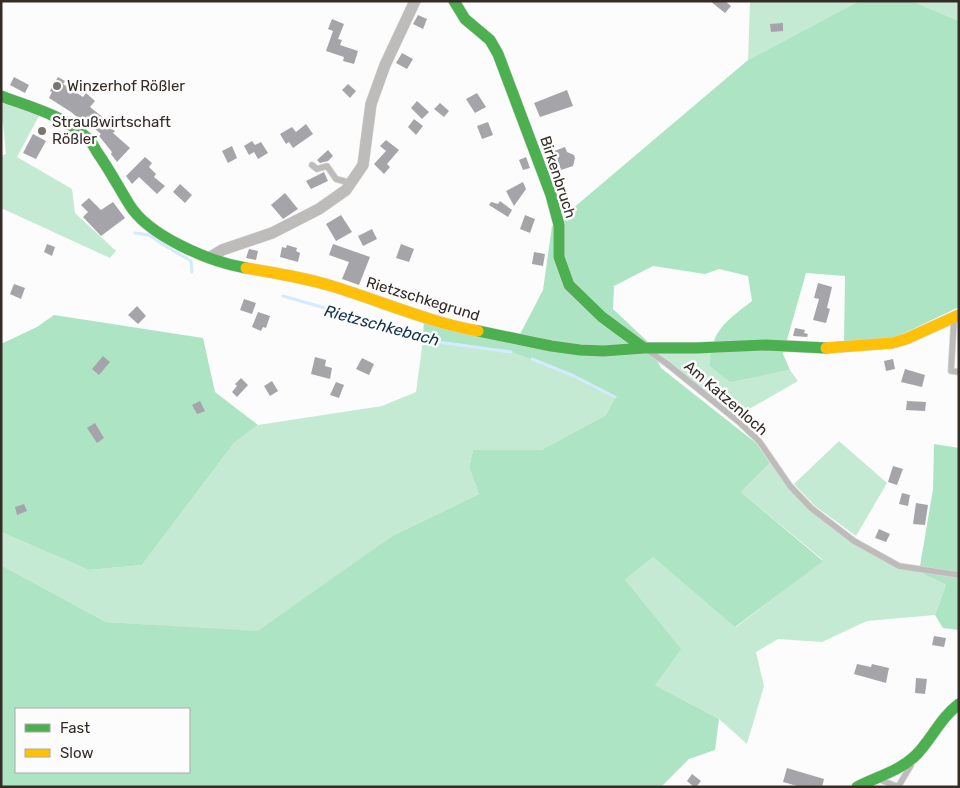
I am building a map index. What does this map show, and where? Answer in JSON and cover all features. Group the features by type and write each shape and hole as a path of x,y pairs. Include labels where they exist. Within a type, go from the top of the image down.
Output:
{"street":[{"path":"209,258 222,250 272,233 319,209 346,190 363,165 371,104 385,66 415,1"},
{"name":"Birkenbruch","path":"454,1 466,19 490,40 498,54 551,194 559,225 559,258 569,285 602,317 644,348"},
{"name":"Rietzschkegrund","path":"1,96 59,118 88,137 114,176 130,206 148,225 184,248 233,266 292,276 334,287 452,326 580,350 604,351 644,348 766,345 833,348 892,343 906,339 956,316"},
{"path":"857,787 901,766 914,756 950,709 959,704"}],"lane":[{"path":"312,165 317,169 327,166 336,179 351,183"},
{"path":"956,316 951,371 959,372"},
{"name":"Am Katzenloch","path":"644,348 666,363 739,422 759,441 790,486 811,508 854,541 899,566 959,574"},
{"path":"876,778 898,787 909,769 914,756"}],"green space":[{"path":"750,1 859,1 748,60"},
{"path":"859,1 912,1 959,21 959,307 894,338 844,344 845,276 806,273 783,354 790,370 730,382 710,366 711,354 716,335 721,328 752,301 748,276 719,269 705,274 653,266 614,286 613,309 647,341 661,368 756,443 770,463 741,492 823,561 735,627 653,557 625,580 681,649 655,685 719,719 715,750 689,759 661,787 1,787 1,565 106,622 258,631 392,536 479,494 469,467 473,450 541,450 606,415 615,397 574,376 511,352 423,340 424,317 518,338 543,290 552,226 748,60"},
{"path":"912,1 959,1 959,21"},
{"path":"1,100 40,114 17,157 72,189 75,213 116,251 110,258 1,208 1,156 6,154 3,123 1,123"},
{"path":"54,315 203,338 215,392 258,425 234,443 142,565 89,570 1,532 1,344 37,327"},
{"path":"423,340 511,352 574,376 615,397 606,415 541,450 473,450 469,467 479,494 392,536 258,632 106,622 1,565 1,532 89,570 142,565 234,443 258,425 382,406 416,392"},
{"path":"657,351 710,351 730,381 790,370 798,381 737,416 662,357"},
{"path":"839,441 887,483 856,536 815,506 794,484"},
{"path":"934,444 959,448 959,630 943,628 935,615 946,585 919,572 933,489"},
{"path":"770,463 787,487 790,486 811,508 854,541 946,585 935,615 867,621 822,642 778,639 756,652 764,686 747,744 719,719 655,685 625,580 653,557 736,627 823,560 741,492"}],"building":[{"path":"710,1 725,1 731,6 725,13"},
{"path":"418,15 427,19 423,29 413,24"},
{"path":"332,19 344,24 338,39 342,40 340,45 358,51 354,64 343,61 344,57 326,51 333,31 328,29"},
{"path":"783,23 783,31 771,32 770,24"},
{"path":"402,53 413,59 407,69 396,63"},
{"path":"14,77 29,85 25,93 10,85"},
{"path":"58,77 65,81 63,84 83,97 86,93 95,101 90,107 105,119 103,121 115,131 113,133 130,148 117,162 111,154 112,152 99,136 101,134 83,119 82,121 49,98 52,92 50,91"},
{"path":"348,84 356,91 350,98 342,90"},
{"path":"567,90 573,106 540,117 534,103"},
{"path":"477,93 486,107 475,113 466,99"},
{"path":"417,101 429,112 422,119 411,108"},
{"path":"440,103 449,111 444,117 434,109"},
{"path":"414,119 423,126 416,135 408,127"},
{"path":"488,122 493,135 482,139 477,126"},
{"path":"306,124 313,134 293,148 289,142 286,144 280,134 292,127 296,132"},
{"path":"33,134 46,141 36,159 23,153"},
{"path":"386,140 399,150 387,164 390,167 384,174 374,164 386,151 380,146"},
{"path":"252,141 255,145 261,142 268,153 258,159 254,152 249,155 244,146"},
{"path":"232,146 237,158 228,163 222,151"},
{"path":"565,147 567,152 574,155 575,158 573,166 561,170 554,151"},
{"path":"328,150 333,156 328,161 320,163 317,160"},
{"path":"145,157 152,163 149,167 156,174 154,177 165,186 157,194 139,177 132,184 126,176"},
{"path":"526,157 530,168 523,170 519,160"},
{"path":"324,172 328,181 311,189 306,181"},
{"path":"523,182 526,189 514,206 506,191"},
{"path":"180,184 192,195 185,203 173,192"},
{"path":"285,193 298,209 283,219 271,205"},
{"path":"89,198 101,210 113,202 125,218 101,236 83,217 88,212 81,205"},
{"path":"500,201 512,210 508,217 489,205 491,202 498,204"},
{"path":"341,215 352,232 336,241 326,224"},
{"path":"525,215 535,219 530,233 520,229"},
{"path":"372,229 377,239 363,246 358,236"},
{"path":"47,244 55,247 52,256 44,252"},
{"path":"333,244 370,257 359,285 342,279 349,262 329,255"},
{"path":"401,244 414,249 409,262 396,258"},
{"path":"287,245 297,248 296,251 300,253 298,262 280,257 282,247 286,248"},
{"path":"249,249 258,251 256,260 246,258"},
{"path":"534,252 545,254 543,266 532,264"},
{"path":"818,283 832,287 827,308 830,309 826,323 813,320 819,299 814,298"},
{"path":"14,284 25,288 21,299 10,294"},
{"path":"244,299 256,303 252,314 240,310"},
{"path":"137,306 146,316 138,324 128,315"},
{"path":"258,312 270,316 266,328 263,327 261,331 252,327"},
{"path":"795,328 805,330 804,333 808,334 807,337 793,336"},
{"path":"103,356 110,362 99,375 92,369"},
{"path":"315,357 326,360 325,366 332,368 330,379 311,374"},
{"path":"362,358 374,364 369,375 356,369"},
{"path":"893,359 895,369 886,371 884,361"},
{"path":"905,369 925,375 922,387 901,382"},
{"path":"241,378 248,385 237,397 232,392 237,386 235,384"},
{"path":"272,381 278,391 270,396 264,386"},
{"path":"336,382 344,385 339,398 330,395"},
{"path":"200,401 205,411 197,414 192,405"},
{"path":"907,401 926,402 925,411 906,410"},
{"path":"95,423 104,438 97,443 87,428"},
{"path":"893,466 903,469 897,485 888,482"},
{"path":"902,493 910,495 908,506 899,504"},
{"path":"916,503 928,505 925,525 913,524"},
{"path":"24,504 27,511 17,515 15,507"},
{"path":"879,529 890,534 886,542 875,538"},
{"path":"934,636 946,638 944,647 932,645"},
{"path":"857,664 871,667 872,664 889,668 886,683 854,674"},
{"path":"916,678 927,679 925,694 915,693"},
{"path":"787,768 824,779 822,787 801,787 783,782"},
{"path":"692,774 701,781 696,787 687,781"}],"waterway":[{"name":"Rietzschkebach","path":"135,233 149,235 191,261 192,272"},
{"name":"Rietzschkebach","path":"283,296 356,317 423,340 511,352"},
{"name":"Rietzschkebach","path":"532,359 574,376 615,397"}],"traffic: fast":[{"path":"454,1 465,19 490,40 498,54 551,195 559,225 559,257 569,285 602,317 644,348"},
{"path":"1,96 57,117 88,138 129,204 150,227 198,254 246,268"},
{"path":"478,331 580,350 604,351 644,348 766,345 826,348"},
{"path":"857,787 910,761 959,704"}],"traffic: slow":[{"path":"246,268 324,284 424,317 478,331"},
{"path":"826,348 892,343 906,339 959,315"}],"place":[{"name":"Winzerhof Rößler","path":"57,86"},
{"name":"Straußwirtschaft Rößler","path":"42,131"}]}
